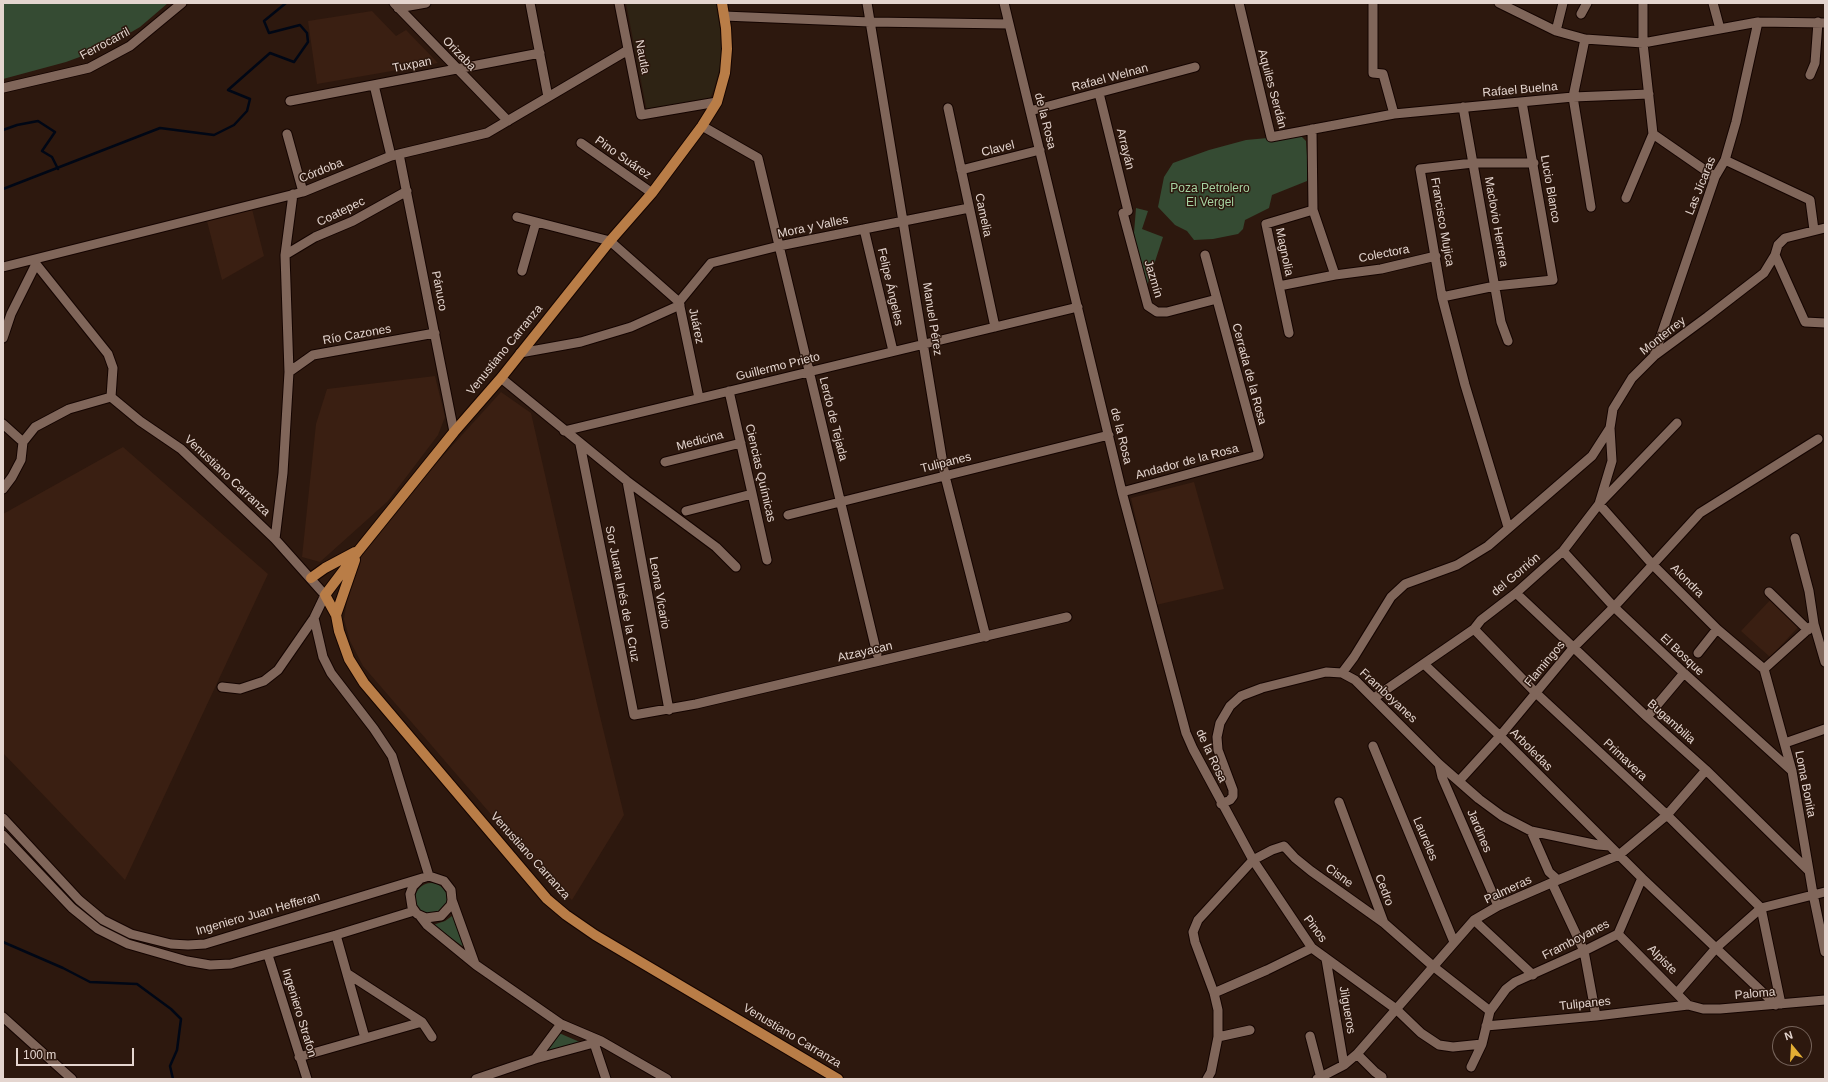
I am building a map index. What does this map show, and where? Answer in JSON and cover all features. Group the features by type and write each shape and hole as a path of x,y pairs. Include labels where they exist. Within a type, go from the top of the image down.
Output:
{"main road":[{"name":"Venustiano Carranza","path":"722,3 728,49 725,73 717,102 702,126 652,193 610,241 501,378 454,432 359,550 325,595 336,615 338,632 349,659 364,683 547,899 566,915 595,935 838,1079"},
{"name":"Venustiano Carranza","path":"336,615 359,550"},
{"path":"311,578 325,568 359,550"}],"street":[{"name":"Ferrocarril","path":"3,88 89,68 130,46 182,3"},
{"path":"396,6 426,3"},
{"path":"530,3 548,97"},
{"name":"Nautla","path":"619,3 641,115 717,102"},
{"name":"Manuel Pérez","path":"866,3 945,476 986,637"},
{"name":"de la Rosa","path":"1004,3 1122,492 1186,733 1221,804 1253,860"},
{"name":"Aquiles Serdán","path":"1239,3 1271,137 1312,129"},
{"path":"1373,3 1373,73 1382,74 1394,114"},
{"path":"1499,3 1556,31 1585,39 1643,42 1758,22 1821,23 1815,63 1810,75"},
{"path":"1556,31 1563,3"},
{"path":"1581,14 1587,3"},
{"path":"1626,198 1652,134 1643,42 1643,3"},
{"path":"1713,3 1720,29"},
{"name":"Orizaba","path":"396,6 508,121"},
{"path":"724,16 870,22 1009,24"},
{"name":"Las Jícaras","path":"1654,356 1715,177 1725,160 1736,122 1758,22"},
{"path":"1585,39 1573,97 1591,207"},
{"name":"Córdoba","path":"3,267 36,261 303,192 395,155 487,133 628,50"},
{"name":"Tuxpan","path":"290,101 540,53"},
{"name":"Rafael Welnan","path":"1030,112 1195,67"},
{"name":"Pánuco","path":"374,85 407,190 454,432"},
{"name":"Arrayán","path":"1099,93 1126,212"},
{"name":"Rafael Buelna","path":"1312,129 1394,114 1573,97 1649,94"},
{"name":"Lucio Blanco","path":"1495,286 1553,280 1534,163 1522,102"},
{"name":"Maclovio Herrera","path":"1463,107 1501,322 1508,341"},
{"name":"Camelia","path":"948,108 995,327"},
{"name":"Lerdo de Tejada","path":"702,126 758,158 877,654"},
{"path":"1312,129 1313,210 1335,275"},
{"path":"287,134 303,192"},
{"path":"1652,134 1715,177"},
{"name":"Pino Suárez","path":"581,142 652,193"},
{"name":"Clavel","path":"961,170 1040,150"},
{"path":"1725,160 1810,200 1814,230"},
{"name":"Francisco Mujica","path":"1508,527 1465,385 1442,296 1420,169 1473,164 1534,163"},
{"name":"Coatepec","path":"285,256 315,237 353,221 407,190"},
{"path":"275,539 283,473 289,372 285,256 293,194"},
{"name":"Mora y Valles","path":"679,303 711,262 779,246 970,208"},
{"name":"Magnolia","path":"1289,332 1266,224 1313,210"},
{"name":"Jazmín","path":"1126,212 1148,306 1157,312 1167,312 1217,299"},
{"path":"518,217 610,241"},
{"path":"522,271 536,222"},
{"name":"Monterrey","path":"1342,673 1354,657 1391,597 1405,584 1457,564 1488,546 1508,527 1592,456 1610,428 1613,409 1632,378 1654,356 1764,273 1775,255 1778,245 1785,238 1825,228"},
{"name":"Felipe Ángeles","path":"864,229 893,351"},
{"name":"Juárez","path":"610,241 679,303 699,398"},
{"path":"1205,255 1217,299"},
{"path":"1775,255 1805,322 1825,323"},
{"name":"Colectora","path":"1280,286 1335,275 1382,269 1436,256"},
{"path":"3,338 11,314 36,261 108,354 113,368 110,397 69,409 35,427 23,442 21,460 12,477 3,489"},
{"path":"1442,296 1495,286"},
{"name":"Cerrada de la Rosa","path":"1217,299 1259,454"},
{"path":"520,354 581,342 631,327 679,303"},
{"name":"Guillermo Prieto","path":"564,431 1078,307"},
{"name":"Río Cazones","path":"289,372 313,355 435,334"},
{"path":"501,378 627,481 716,547 736,567"},
{"name":"Ciencias Químicas","path":"729,391 767,560"},
{"name":"Venustiano Carranza","path":"110,397 140,421 181,449 275,539 325,595"},
{"path":"3,424 23,442"},
{"path":"1599,504 1677,424"},
{"name":"del Gorrión","path":"1374,698 1474,629 1481,620 1516,593 1563,551 1599,504 1612,461 1610,428"},
{"name":"Tulipanes","path":"788,515 1109,435"},
{"name":"Flamingos","path":"1459,781 1500,736 1573,648 1614,607 1700,513 1818,439"},
{"name":"Medicina","path":"665,462 741,443"},
{"name":"Sor Juana Inés de la Cruz","path":"580,444 634,715 669,710"},
{"name":"Andador de la Rosa","path":"1122,492 1259,454"},
{"name":"Leona Vicario","path":"627,481 669,710"},
{"path":"686,511 752,494"},
{"name":"Alondra","path":"1599,504 1652,564 1718,629 1764,669"},
{"path":"1795,538 1809,591 1811,627"},
{"name":"El Bosque","path":"1563,551 1614,607 1684,673 1792,770"},
{"path":"1769,592 1821,635 1825,662"},
{"name":"Bugambilia","path":"1516,593 1646,717 1706,770 1809,871"},
{"path":"222,687 240,689 264,681 278,670 314,618 325,595"},
{"name":"Atzayacan","path":"669,710 1067,617"},
{"path":"314,618 323,657 331,674 374,729 392,756 429,876"},
{"path":"1764,669 1811,627"},
{"name":"Primavera","path":"1474,629 1536,693 1667,815 1761,908"},
{"path":"1698,652 1718,629"},
{"name":"Arboledas","path":"1424,664 1500,736 1619,855"},
{"name":"Loma Bonita","path":"1764,669 1792,770 1812,894 1825,952"},
{"name":"Framboyanes","path":"1221,804 1230,800 1233,796 1233,790 1218,750 1217,737 1220,723 1230,706 1241,696 1262,688 1326,672 1342,673 1355,680 1439,764 1502,816 1531,831 1598,845 1610,846"},
{"path":"1646,717 1684,673"},
{"path":"1785,743 1825,729"},
{"name":"Laureles","path":"1373,746 1454,942"},
{"name":"Jardines","path":"1439,764 1442,777 1498,906"},
{"name":"Palmeras","path":"1319,1079 1344,1064 1357,1054 1474,920 1498,906 1619,855 1667,815 1706,770"},
{"name":"Cedro","path":"1339,802 1384,923 1434,967"},
{"name":"Ingeniero Juan Hefferan","path":"3,818 79,900 103,920 131,934 171,944 205,944 419,880"},
{"path":"1531,831 1549,872 1555,881 1584,951 1596,1016"},
{"path":"3,835 72,908 98,929 114,938 158,953 210,965 231,964 268,955 417,913 431,919 441,916 448,910 452,900"},
{"name":"Cisne","path":"1253,860 1272,850 1284,846 1306,867 1384,923"},
{"path":"1619,855 1716,948 1778,1004"},
{"path":"1207,1079 1211,1072 1218,1037 1218,1010 1214,993 1195,942 1193,932 1198,920 1253,860"},
{"name":"Pinos","path":"1253,860 1312,948 1396,1009 1422,1033 1439,1045 1453,1046 1482,1044"},
{"path":"476,965 448,885 440,878 429,876 419,880 413,886 410,894 410,903 427,925 476,965 518,992 561,1024 667,1079"},
{"name":"Framboyanes","path":"1471,1068 1482,1044 1490,1011 1506,989 1515,982 1533,975 1618,934 1642,878"},
{"path":"1677,993 1716,948 1761,908 1812,894 1825,892"},
{"path":"1761,908 1778,1004"},
{"path":"1474,920 1533,975"},
{"name":"Alpiste","path":"1618,934 1688,1005"},
{"path":"336,935 365,1038"},
{"path":"1214,993 1267,970 1312,948"},
{"name":"Ingeniero Strafon","path":"268,955 306,1079"},
{"name":"Jilgueros","path":"1326,959 1344,1064"},
{"path":"1434,967 1490,1011"},
{"path":"348,974 422,1022 432,1037"},
{"name":"Paloma","path":"1688,1005 1703,1009 1720,1009 1825,1000"},
{"name":"Tulipanes","path":"1486,1026 1596,1016 1688,1005"},
{"path":"3,1017 72,1079"},
{"path":"299,1057 422,1022"},
{"path":"535,1060 561,1024"},
{"path":"1218,1037 1250,1030"},
{"path":"1310,1036 1319,1079"},
{"path":"476,1079 597,1042"},
{"path":"597,1042 606,1079"},
{"path":"1357,1054 1382,1077"}],"shaded area":[{"path":"626,3 716,3 721,35 722,60 714,89 707,106 648,117"},
{"path":"372,11 396,36 406,30 438,63 317,84 308,21"},
{"path":"252,209 264,256 222,280 207,221"},
{"path":"435,376 445,417 438,435 388,501 320,562 302,557 316,424 327,389"},
{"path":"501,392 531,413 597,704 624,815 572,900 533,863 363,666 350,641 344,619 349,589 359,561 373,533"},
{"path":"123,447 268,574 125,880 3,753 3,514"},
{"path":"1194,482 1224,589 1156,605 1131,498"},
{"path":"1773,597 1805,620 1770,657 1741,631"}],"green space":[{"path":"3,3 168,3 140,27 104,48 66,62 3,79"},
{"name":"Poza Petrolero El Vergel","path":"1300,135 1306,141 1308,170 1307,181 1272,195 1269,208 1245,220 1243,229 1238,234 1213,239 1194,240 1187,231 1175,225 1158,207 1164,177 1173,163 1209,150 1246,140"},
{"path":"1136,208 1148,211 1142,229 1163,237 1147,286 1140,271 1134,233"},
{"path":"428,883 434,883 444,890 447,899 446,905 440,912 434,915 428,915 418,908 415,902 415,896 422,886"},
{"path":"452,916 465,948 433,925 445,921"},
{"path":"559,1033 582,1043 545,1054"}],"waterway":[{"path":"3,189 160,128 214,135 234,125 247,111 250,99 228,90 270,53 294,62 308,42 307,33 300,25 269,33 264,21 286,3"},
{"path":"3,130 17,125 38,121 55,132 42,151 52,157 58,169"},
{"path":"3,942 63,968 90,982 137,984 171,1009 181,1019 177,1050 170,1066 173,1079"}]}
